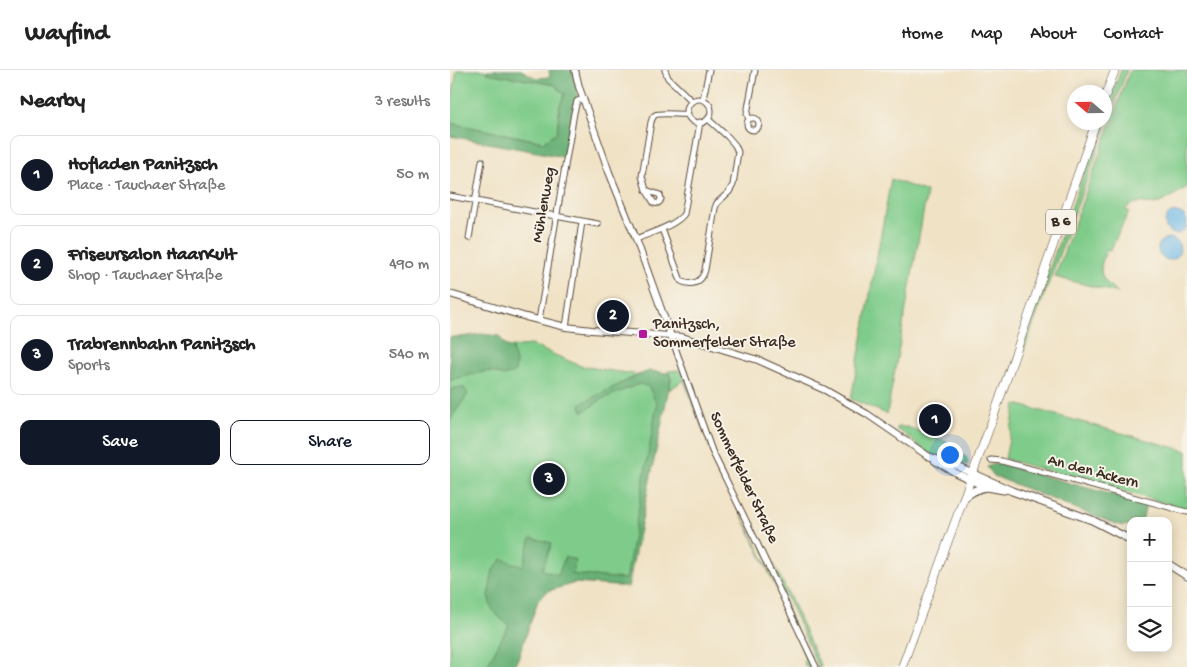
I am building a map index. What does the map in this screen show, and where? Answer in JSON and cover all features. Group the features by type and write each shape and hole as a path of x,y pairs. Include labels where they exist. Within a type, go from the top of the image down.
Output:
{"main road":[{"path":"1110,85 1115,70"},
{"name":"B 6","path":"902,667 993,418 1093,130"},
{"path":"971,476 988,487"},
{"path":"971,476 1092,520 1127,538"},
{"path":"963,499 979,488 988,487 1012,492"},
{"path":"1172,567 1187,576"}],"street":[{"name":"Sommerfelder Straße","path":"575,70 579,88 609,172 636,239 712,451 762,551 816,667"},
{"path":"665,70 668,78 692,101"},
{"path":"703,99 709,70"},
{"path":"749,119 747,114 755,70"},
{"name":"Mühlenweg","path":"539,320 576,101 583,99"},
{"path":"703,99 711,108 708,119 700,122 692,119 688,114 688,107 692,101 703,99"},
{"path":"646,190 642,176 653,117 658,114 688,114"},
{"path":"662,229 681,281 690,284 697,282 703,277 705,270 715,208 733,185 738,152 728,137 708,119"},
{"path":"636,239 662,229 678,220 684,214 700,122"},
{"path":"469,238 482,161"},
{"path":"450,196 598,224"},
{"path":"566,327 582,222"},
{"path":"450,294 566,327 671,336 695,340 758,360 825,390 867,414 940,465 971,476"},
{"name":"An den Äckern","path":"991,460 1002,461 1187,512"}],"green space":[{"path":"457,70 485,70 487,73 556,85 565,94 560,105 557,132 544,142 450,123 450,108"},
{"path":"487,70 521,70 536,78 550,77 549,70 573,70 578,94 574,101 564,157 450,136 450,123 544,142 557,132 560,105 565,94 556,85 487,73"},
{"path":"1121,70 1127,70 1112,111 1112,95"},
{"path":"1130,70 1187,70 1187,187 1161,202 1155,204 1133,204 1125,210 1129,211 1110,251 1107,249 1101,269 1107,283 1119,293 1055,277 1108,130 1112,130 1112,120"},
{"path":"1099,130 1105,130 1017,369 1010,398 1000,405"},
{"path":"891,179 927,192 887,414 851,399"},
{"path":"481,334 499,336 505,345 512,348 516,362 515,372 504,376 488,371 450,381 450,337"},
{"path":"531,345 581,366 665,379 629,583 575,579 534,594 499,667 450,667 450,353"},
{"path":"679,370 687,384 712,452 775,583 813,667 805,667 804,655 780,596 710,448 684,380 669,390 671,378 668,371"},
{"path":"649,371 668,373 671,378 628,587 575,583 548,591 538,601 515,667 486,667 509,625 492,609 488,596 493,570 502,559 523,566 531,538 552,543 542,570 558,575 565,557 576,560 572,574 626,579 657,404 648,386 639,384 602,399 583,412 580,404"},
{"path":"455,388 464,388 468,394 450,420 450,391"},
{"path":"1016,404 1187,451 1187,509 1005,459"},
{"path":"898,427 907,427 960,447 962,455 966,457 968,464 951,462 933,455 897,430"},
{"path":"995,464 1004,465 1146,504 1143,517 1127,517 1127,525 1122,526 994,476 987,467"},
{"path":"763,540 821,667 818,667 761,544"}],"water":[{"path":"1176,212 1184,215 1187,223 1184,231 1176,234 1168,231 1165,223 1168,215"},
{"path":"1169,238 1177,241 1180,249 1177,257 1169,260 1161,257 1158,249 1161,241"}],"place":[{"name":"Friseursalon HaarKult","path":"613,316"},
{"name":"Panitzsch, Sommerfelder Straße","path":"643,334"},
{"name":"Hofladen Panitzsch","path":"935,420"},
{"name":"Trabrennbahn Panitzsch","path":"549,479"}]}
